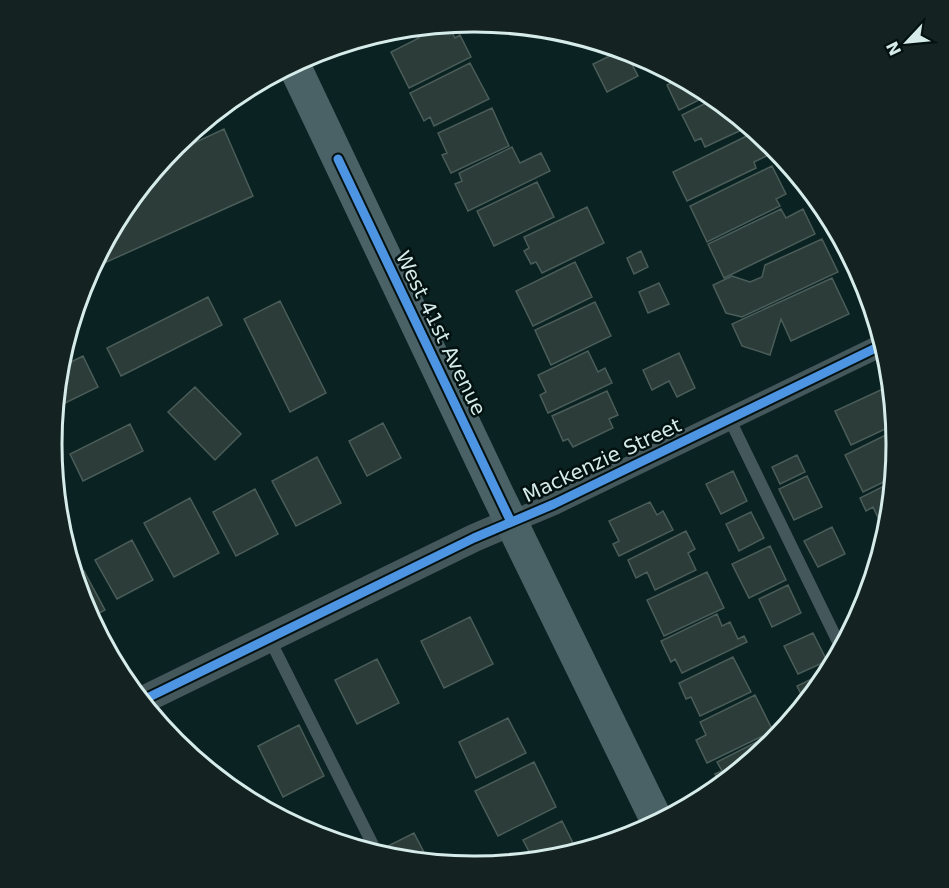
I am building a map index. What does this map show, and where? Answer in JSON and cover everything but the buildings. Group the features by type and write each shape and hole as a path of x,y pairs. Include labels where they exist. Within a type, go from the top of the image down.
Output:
{"main road":[{"name":"West 41st Avenue","path":"297,72 511,522 654,815"}],"street":[{"name":"Mackenzie Street","path":"149,697 474,538 554,504 875,348"}],"lane":[{"path":"730,420 837,640"},
{"path":"269,638 372,843"}],"cycle path":[{"path":"338,159 511,522"},
{"path":"149,697 474,538 554,504 875,348"}]}
